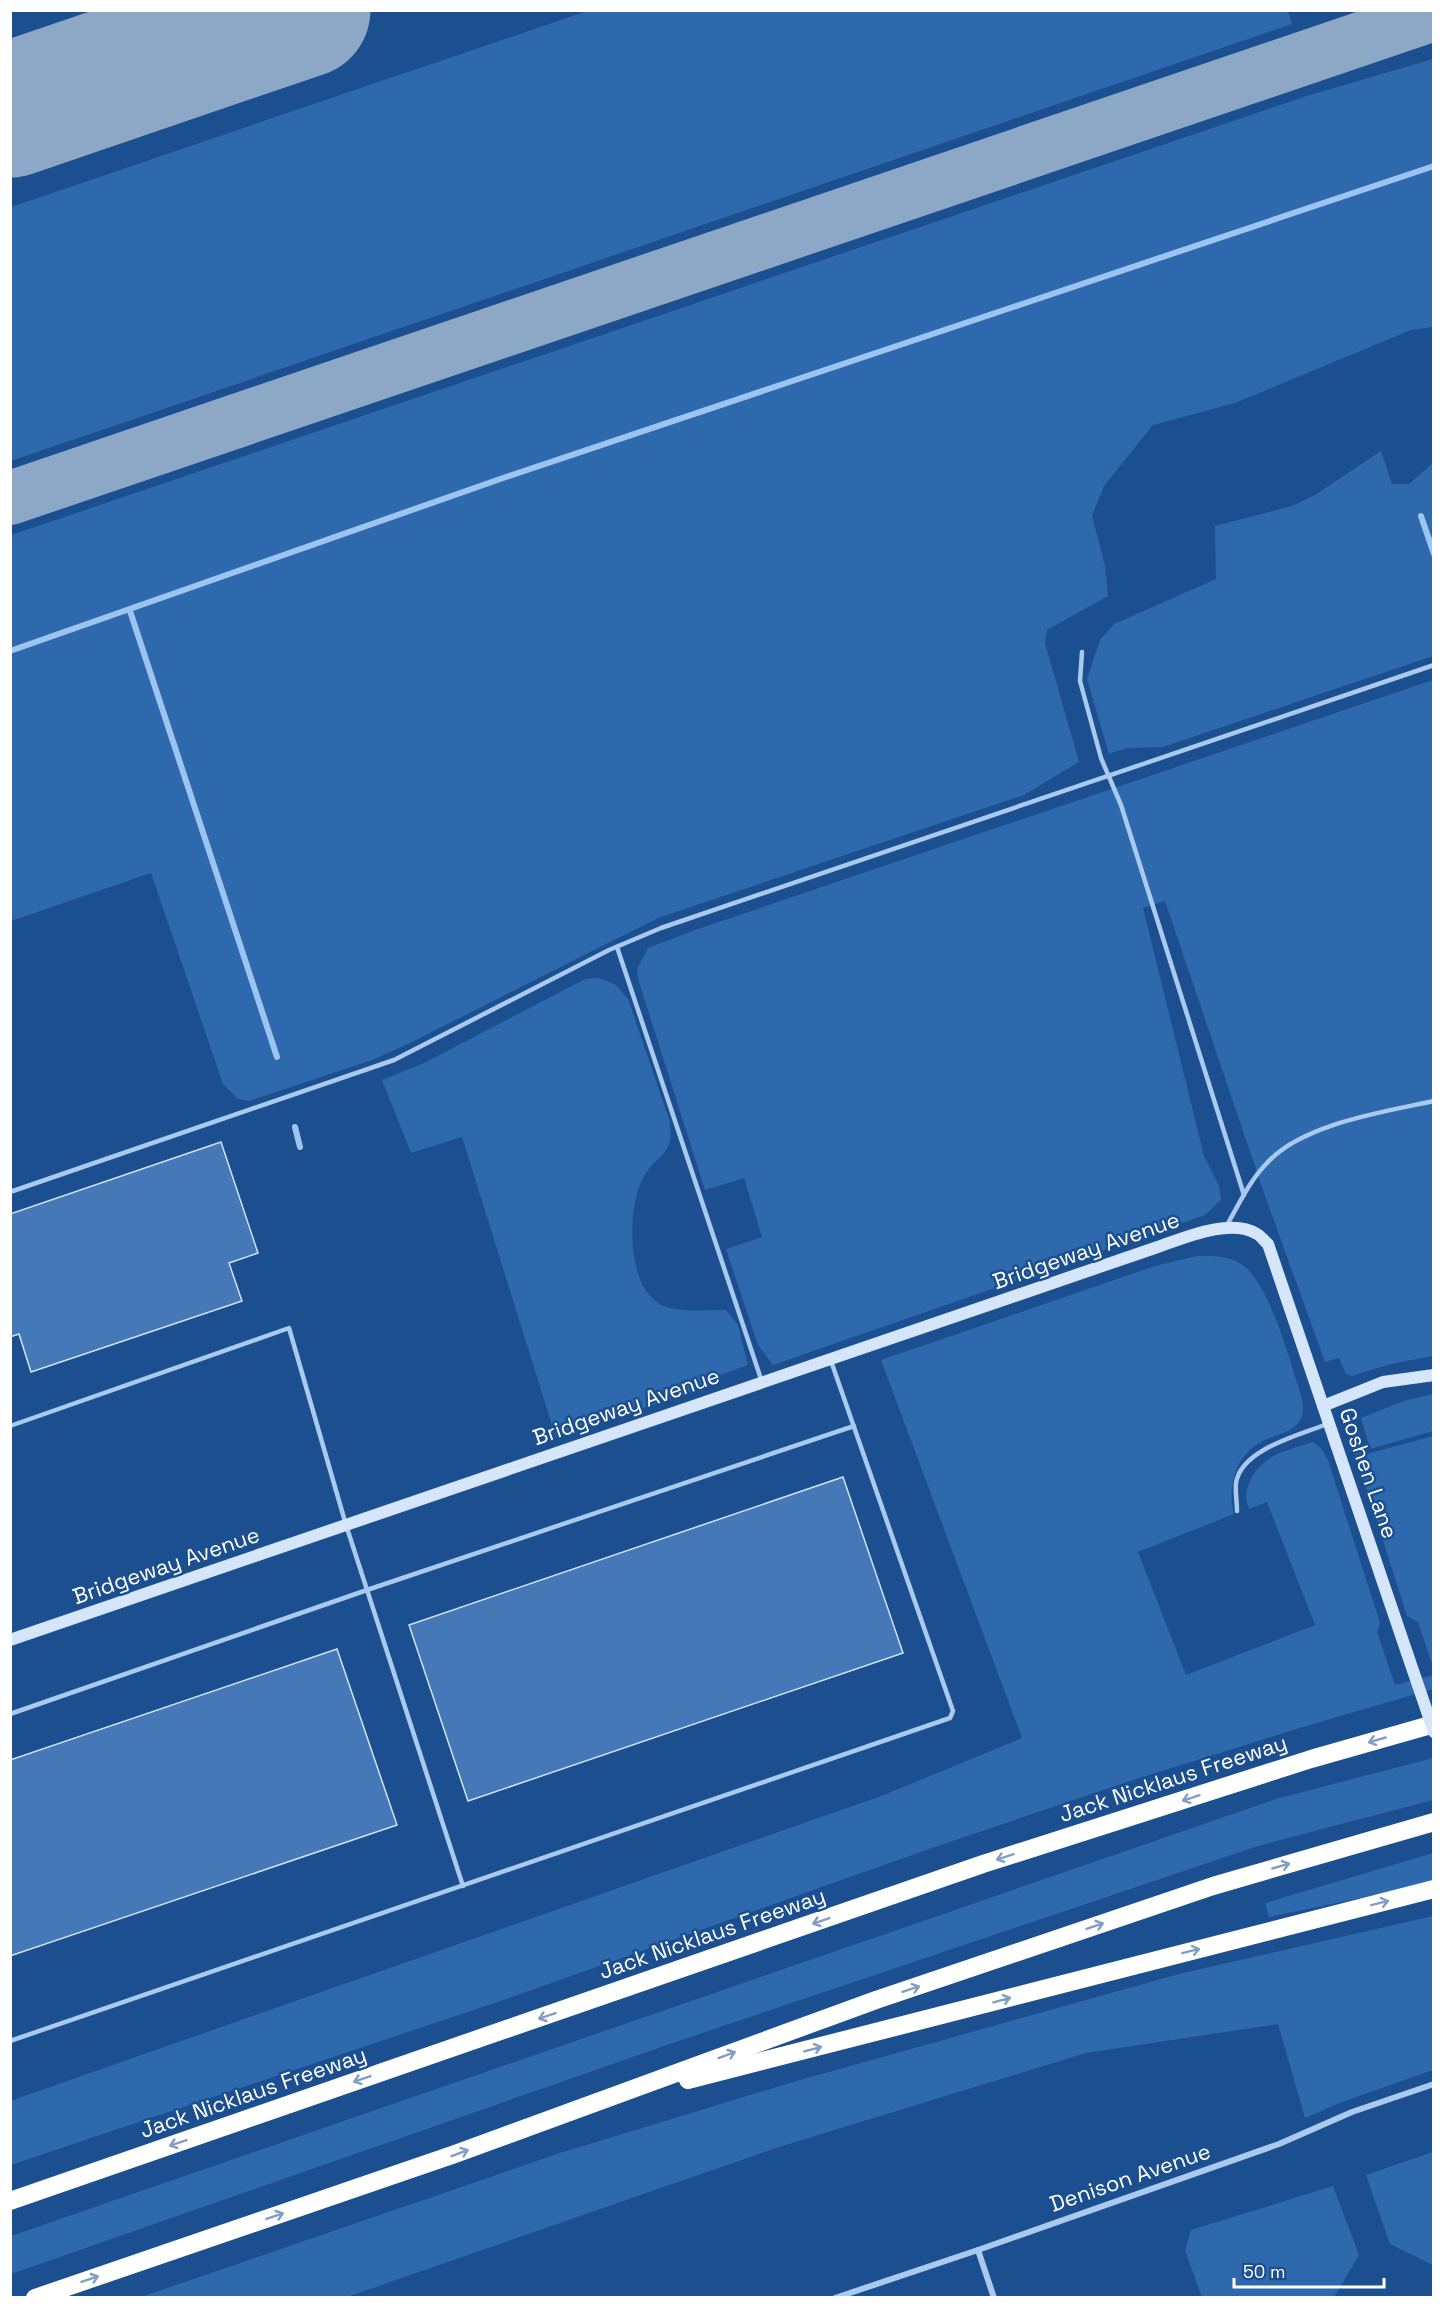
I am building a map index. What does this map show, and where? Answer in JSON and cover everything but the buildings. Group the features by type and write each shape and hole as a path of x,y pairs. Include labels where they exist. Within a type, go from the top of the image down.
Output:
{"highway":[{"name":"Jack Nicklaus Freeway","path":"10,2201 972,1868 1311,1759 1434,1724"},
{"path":"35,2298 455,2154 876,2000 1202,1890 1434,1822"},
{"path":"613,2097 755,2064 1434,1889"}],"street":[{"name":"Bridgeway Avenue","path":"10,1640 1149,1250 1226,1227 1257,1233"},
{"name":"Goshen Lane","path":"1257,1233 1268,1244 1274,1260 1434,1732"},
{"path":"1323,1406 1383,1382 1434,1375"},
{"name":"Denison Avenue","path":"835,2298 1279,2144 1352,2112 1434,2084"},
{"path":"978,2250 994,2298"}],"lane":[{"path":"1082,652 1080,681 1101,759 1121,806 1244,1195"},
{"path":"10,1192 394,1060 617,947 661,928 1434,664"},
{"path":"617,947 762,1382"},
{"path":"1226,1227 1266,1163 1283,1148 1328,1126 1434,1101"},
{"path":"10,1426 289,1328 346,1525 464,1886"},
{"path":"10,2041 951,1718 953,1711 830,1359"},
{"path":"1237,1511 1236,1482 1248,1460 1270,1446 1329,1423"},
{"path":"10,1714 367,1590 854,1426"}],"shaded area":[{"path":"587,11 1288,11 1292,24 11,461 11,207"},
{"path":"1433,59 1433,327 1411,330 1235,403 1153,425 1104,486 1092,516 1105,566 1108,596 1047,630 1045,643 1079,762 1024,795 658,918 410,1043 372,1060 249,1101 238,1099 223,1084 151,873 11,921 11,535 1310,95"},
{"path":"1381,451 1392,484 1409,484 1433,463 1433,656 1163,747 1127,748 1109,754 1087,679 1100,640 1114,624 1216,579 1215,526 1292,506 1315,495"},
{"path":"1433,680 1433,1356 1391,1364 1352,1376 1346,1374 1339,1358 1325,1362 1264,1193 1165,901 1143,908 1204,1156 1219,1186 1221,1200 1205,1215 773,1365 758,1345 726,1249 762,1237 744,1178 705,1190 639,982 637,969 648,948 695,930"},
{"path":"599,978 616,985 628,999 669,1119 671,1131 668,1147 643,1178 637,1192 632,1231 637,1271 644,1288 655,1301 670,1308 726,1310 738,1325 748,1365 720,1375 718,1383 556,1438 462,1137 411,1153 382,1080 424,1063 585,979"},
{"path":"1197,1256 1234,1260 1254,1277 1272,1309 1302,1398 1303,1409 1298,1424 1252,1448 1239,1464 1233,1483 1234,1514 1138,1552 1186,1675 1315,1625 1267,1502 1249,1509 1246,1495 1255,1472 1268,1459 1313,1442 1321,1448 1328,1460 1380,1623 1377,1632 1395,1685 1433,1675 1433,1689 1130,1781 929,1849 512,1997 11,2165 10,2101 884,1795 1022,1738 881,1360 1155,1266"},
{"path":"1433,1394 1433,1431 1370,1449 1361,1418 1404,1401"},
{"path":"1356,1424 1367,1454 1433,1436 1433,1667 1418,1622 1407,1616 1352,1443"},
{"path":"1433,1758 1433,1800 1258,1846 673,2043 11,2274 11,2236 1276,1799"},
{"path":"1433,1853 1433,1883 1269,1917 1265,1903"},
{"path":"1433,1916 1433,2070 1342,2102 1305,2118 1278,2024 1086,2053 779,2147 347,2297 141,2297 560,2153 793,2082 1179,1974"},
{"path":"1434,2152 1433,2265 1390,2244 1366,2175"},
{"path":"1333,2186 1359,2255 1334,2297 1202,2297 1185,2251 1191,2230"}],"waterway":[{"path":"10,651 503,478 1434,166"},
{"path":"1421,516 1434,554"},
{"path":"130,611 277,1057"},
{"path":"295,1127 300,1147"}],"taxiway":[{"path":"10,498 1434,14"}],"runway":[{"path":"10,110 303,10"}]}
